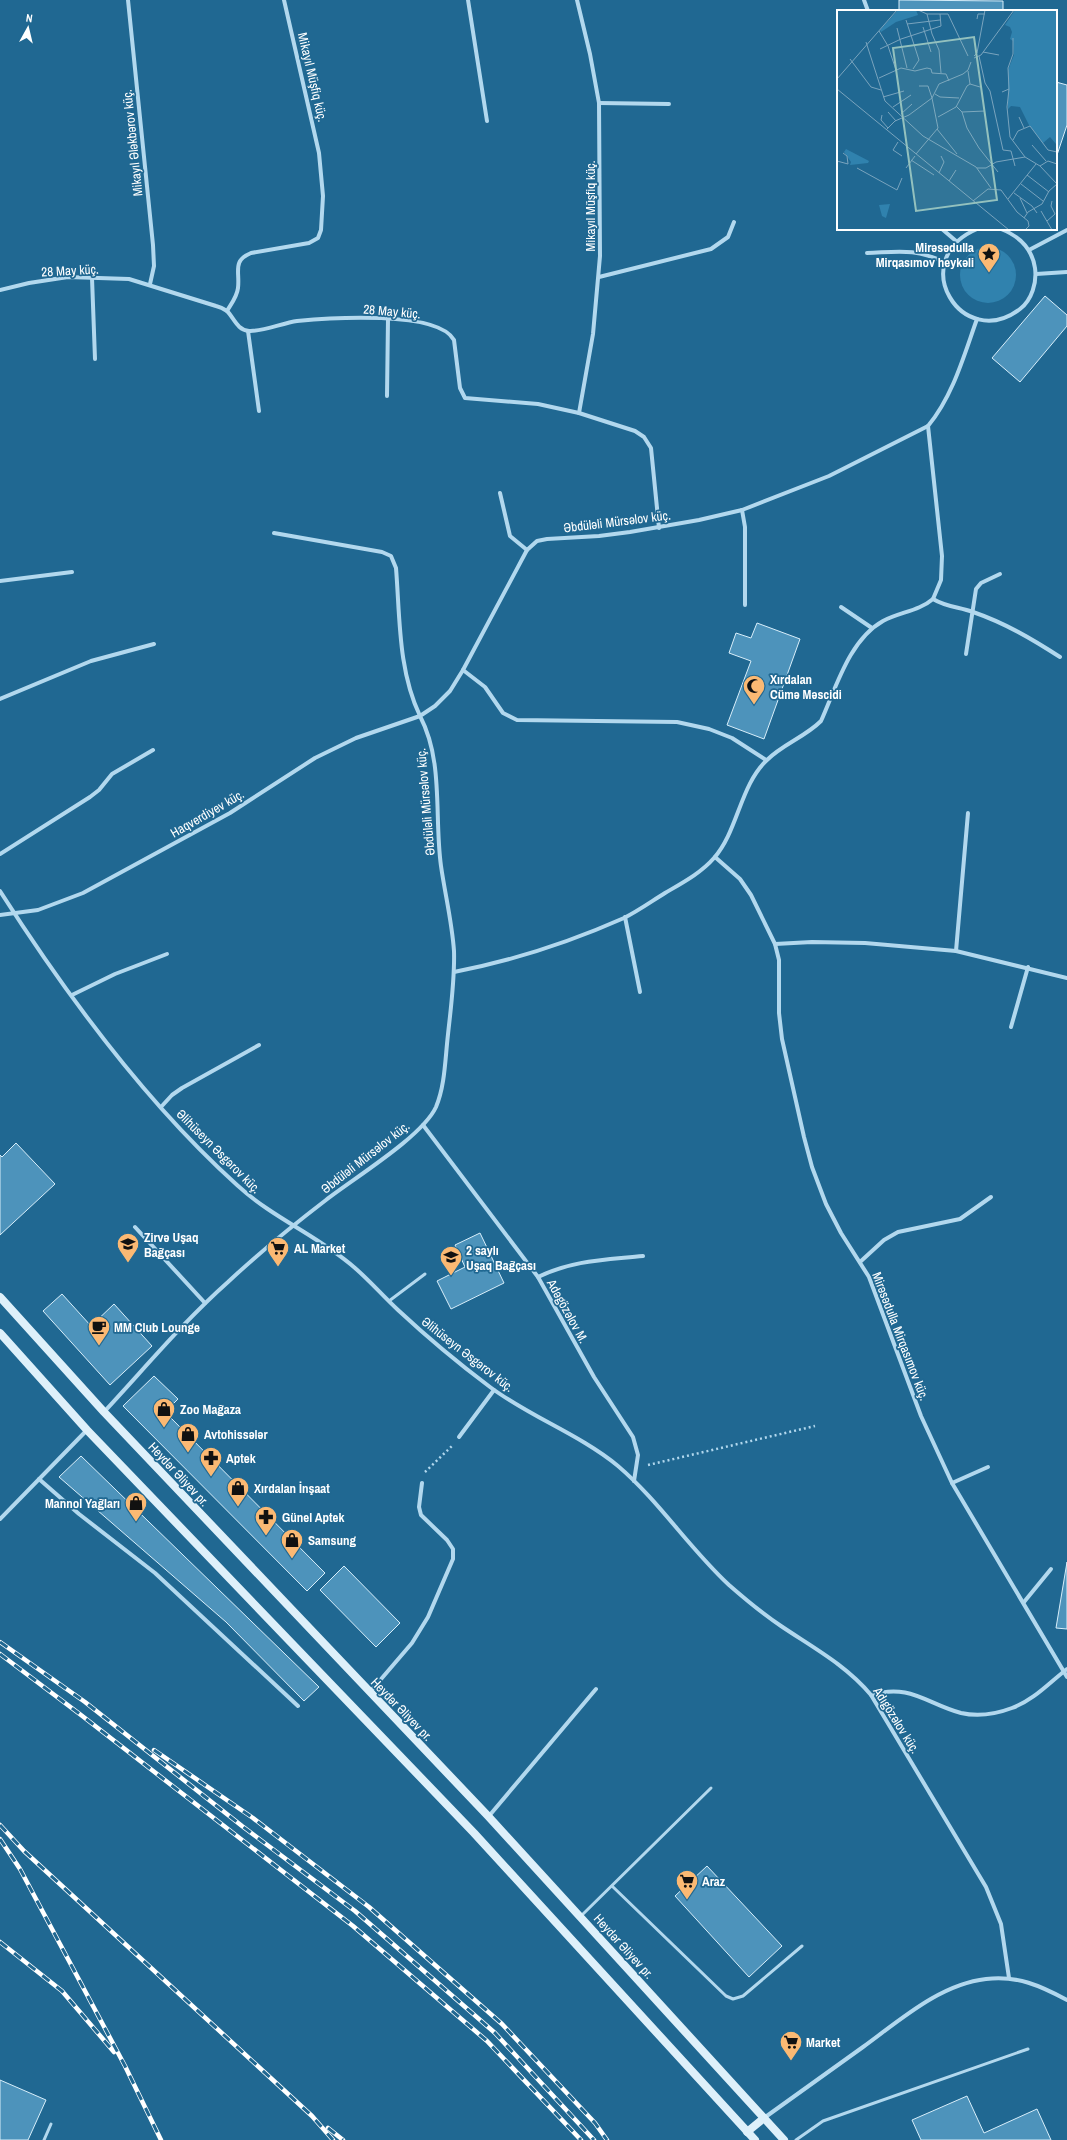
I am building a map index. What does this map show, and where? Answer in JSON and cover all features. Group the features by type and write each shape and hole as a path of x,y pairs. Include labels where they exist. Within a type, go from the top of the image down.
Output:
{"main road":[{"name":"Heydər Əliyev pr.","path":"0,1297 104,1412 488,1816 581,1916 784,2140"},
{"path":"0,1333 87,1430 474,1833 755,2140"},
{"path":"747,2132 764,2118"}],"street":[{"name":"Mikayıl Ələkbərov küç.","path":"128,0 153,246 154,266 150,284"},
{"name":"Mikayıl Müşfiq küç.","path":"227,311 235,298 238,288 238,265 243,256 251,253 309,243 318,238 321,230 323,196 319,153 284,0"},
{"path":"468,0 488,121"},
{"name":"Mikayıl Müşfiq küç.","path":"576,0 590,54 599,103 600,277 588,365 579,412"},
{"path":"864,0 868,10"},
{"path":"599,103 669,104"},
{"path":"600,277 711,250 728,237 734,222"},
{"path":"943,230 956,241"},
{"path":"975,230 956,241 948,251 942,274 949,298 966,314 977,319 1002,319 1022,307 1032,291 1036,274 1034,262 1029,250 1012,233 1004,230"},
{"path":"1029,250 1067,230"},
{"path":"867,253 918,252 928,254 944,262"},
{"path":"1036,274 1067,272"},
{"name":"28 May küç.","path":"0,289 62,278 129,279 192,297 227,311"},
{"path":"92,278 95,359"},
{"path":"227,311 238,326 248,331 259,411"},
{"name":"28 May küç.","path":"248,331 296,322 365,318 388,319 442,328 450,332 454,340 460,388 465,398 538,404 579,412 635,431 644,437 651,448 659,528"},
{"path":"386,396 388,319"},
{"name":"Əbdüləli Mürsəlov küç.","path":"527,550 537,541 547,539 599,536 659,528 742,510 829,476 928,426 948,395 977,319"},
{"path":"454,972 512,959 625,917 687,880 715,857 753,779 766,760 791,742 814,729 821,721 851,657 872,628 904,611 919,609 933,599 941,580 942,556 928,426"},
{"path":"420,716 435,706 450,691 464,670 527,550 510,536 500,493"},
{"path":"742,510 745,527 745,605"},
{"name":"Əbdüləli Mürsəlov küç.","path":"104,1412 205,1303 293,1226 395,1149 423,1125 435,1108 441,1093 454,972 451,919 438,848 437,785 432,749 427,730 409,689 404,669 396,568 391,556 382,552 274,533"},
{"path":"0,581 72,572"},
{"path":"966,654 976,589 981,583 1000,574"},
{"path":"933,599 940,604 972,611 1020,631 1060,657"},
{"path":"840,607 872,628"},
{"path":"0,699 91,661 154,644"},
{"path":"464,670 485,687 503,713 517,720 676,722 709,729 732,738 766,760"},
{"name":"Haqverdiyev küç.","path":"0,915 38,910 83,893 230,813 315,758 356,738 420,716"},
{"path":"0,854 90,797 99,790 112,774 153,750"},
{"path":"956,951 968,813"},
{"name":"Mirəsədulla Mirqasımov küç.","path":"715,857 740,879 751,895 776,944 779,960 782,1039 806,1144 826,1204 841,1233 860,1262 874,1290 921,1416 952,1482 1065,1670 1067,1677"},
{"name":"Əlihüseyn Əsgərov küç.","path":"0,891 14,914 137,1082 236,1184 262,1207 341,1256 439,1347 494,1390 523,1409 592,1448 617,1466 634,1481"},
{"path":"625,917 640,992"},
{"path":"776,944 812,942 865,943 956,951 1067,978"},
{"path":"72,994 115,974 167,954"},
{"path":"1011,1027 1028,968"},
{"path":"161,1107 172,1095 182,1088 259,1045"},
{"name":"Adəgözəlov M.","path":"423,1125 538,1277 594,1377 633,1437 638,1455 638,1467 634,1481"},
{"path":"860,1262 884,1240 898,1232 960,1219 991,1197"},
{"path":"135,1227 205,1303"},
{"path":"538,1277 574,1263 643,1256"},
{"path":"460,1437 494,1390"},
{"path":"0,1519 87,1430"},
{"path":"952,1482 988,1467"},
{"path":"39,1479 79,1514 155,1572 298,1706"},
{"name":"Adıgözəlov küç.","path":"634,1481 730,1586 778,1624 845,1670 871,1695 986,1887 1001,1924 1009,1978"},
{"path":"370,1692 412,1643 428,1617 453,1558 452,1549 446,1540 421,1516 419,1507 422,1483"},
{"path":"1024,1602 1051,1569"},
{"path":"871,1695 886,1690 900,1691 961,1713 980,1715 994,1714 1031,1699 1065,1670"},
{"path":"488,1816 596,1689"},
{"path":"764,2118 909,2014 942,1994 969,1982 986,1978 1009,1978 1041,1986 1067,2000"}],"lane":[{"path":"389,1301 426,1274"},
{"path":"581,1916 710,1788"},
{"path":"612,1886 726,1996 733,1999 743,1996 802,1946"},
{"path":"796,2140 823,2121 1028,2049"},
{"path":"44,2140 51,2124"}],"path":[{"path":"638,1467 663,1463 815,1426"},
{"path":"422,1483 426,1470 460,1437"}],"shaded area":[{"path":"988,247 999,249 1008,255 1014,264 1016,275 1014,286 1008,295 999,301 988,303 977,301 968,295 962,286 960,275 962,264 968,255 977,249"}],"building":[{"path":"899,0 1003,1 1003,10 899,10"},
{"path":"1057,82 1067,85 1067,125 1057,155"},
{"path":"1045,296 1067,315 1067,326 1020,382 992,358"},
{"path":"757,623 800,639 764,739 727,725 751,661 729,653 736,633 751,638"},
{"path":"16,1143 55,1184 0,1235 0,1155 2,1157"},
{"path":"480,1233 504,1283 451,1309 437,1281 465,1267 455,1245"},
{"path":"62,1294 91,1326 114,1304 152,1346 110,1385 43,1311"},
{"path":"154,1376 178,1399 165,1412 325,1573 307,1591 123,1406"},
{"path":"81,1456 319,1687 304,1701 226,1622 59,1477"},
{"path":"1067,1562 1067,1629 1056,1628"},
{"path":"344,1566 400,1623 376,1647 320,1590"},
{"path":"707,1866 782,1946 749,1977 675,1896"},
{"path":"0,2080 46,2100 28,2140 0,2140"},
{"path":"967,2096 984,2133 1037,2109 1051,2140 921,2140 912,2120"}],"railway":[{"path":"0,1642 85,1702 242,1826 355,1911 495,2033 594,2140"},
{"path":"0,1654 353,1926 487,2041 581,2140"},
{"path":"154,1750 253,1818 369,1907 502,2024 595,2123 607,2140"},
{"path":"0,1825 24,1851 312,2116 333,2140"},
{"path":"0,1839 20,1869 125,2066 161,2140"},
{"path":"0,1942 62,1991 114,2052"},
{"path":"328,2128 343,2140"}],"place":[{"name":"Mirəsədulla Mirqasımov heykəli","path":"989,274"},
{"name":"Xırdalan Cümə Məscidi","path":"754,706"},
{"name":"Zirvə Uşaq Bağçası","path":"128,1264"},
{"name":"AL Market","path":"278,1268"},
{"name":"2 saylı Uşaq Bağçası","path":"451,1276"},
{"name":"MM Club Lounge","path":"99,1346"},
{"name":"Zoo Mağaza","path":"164,1428"},
{"name":"Avtohissələr","path":"188,1454"},
{"name":"Aptek","path":"211,1478"},
{"name":"Xırdalan İnşaat","path":"238,1508"},
{"name":"Mannol Yağları","path":"136,1522"},
{"name":"Günel Aptek","path":"266,1536"},
{"name":"Samsung","path":"292,1560"},
{"name":"Araz","path":"687,1900"},
{"name":"Market","path":"791,2062"}]}
